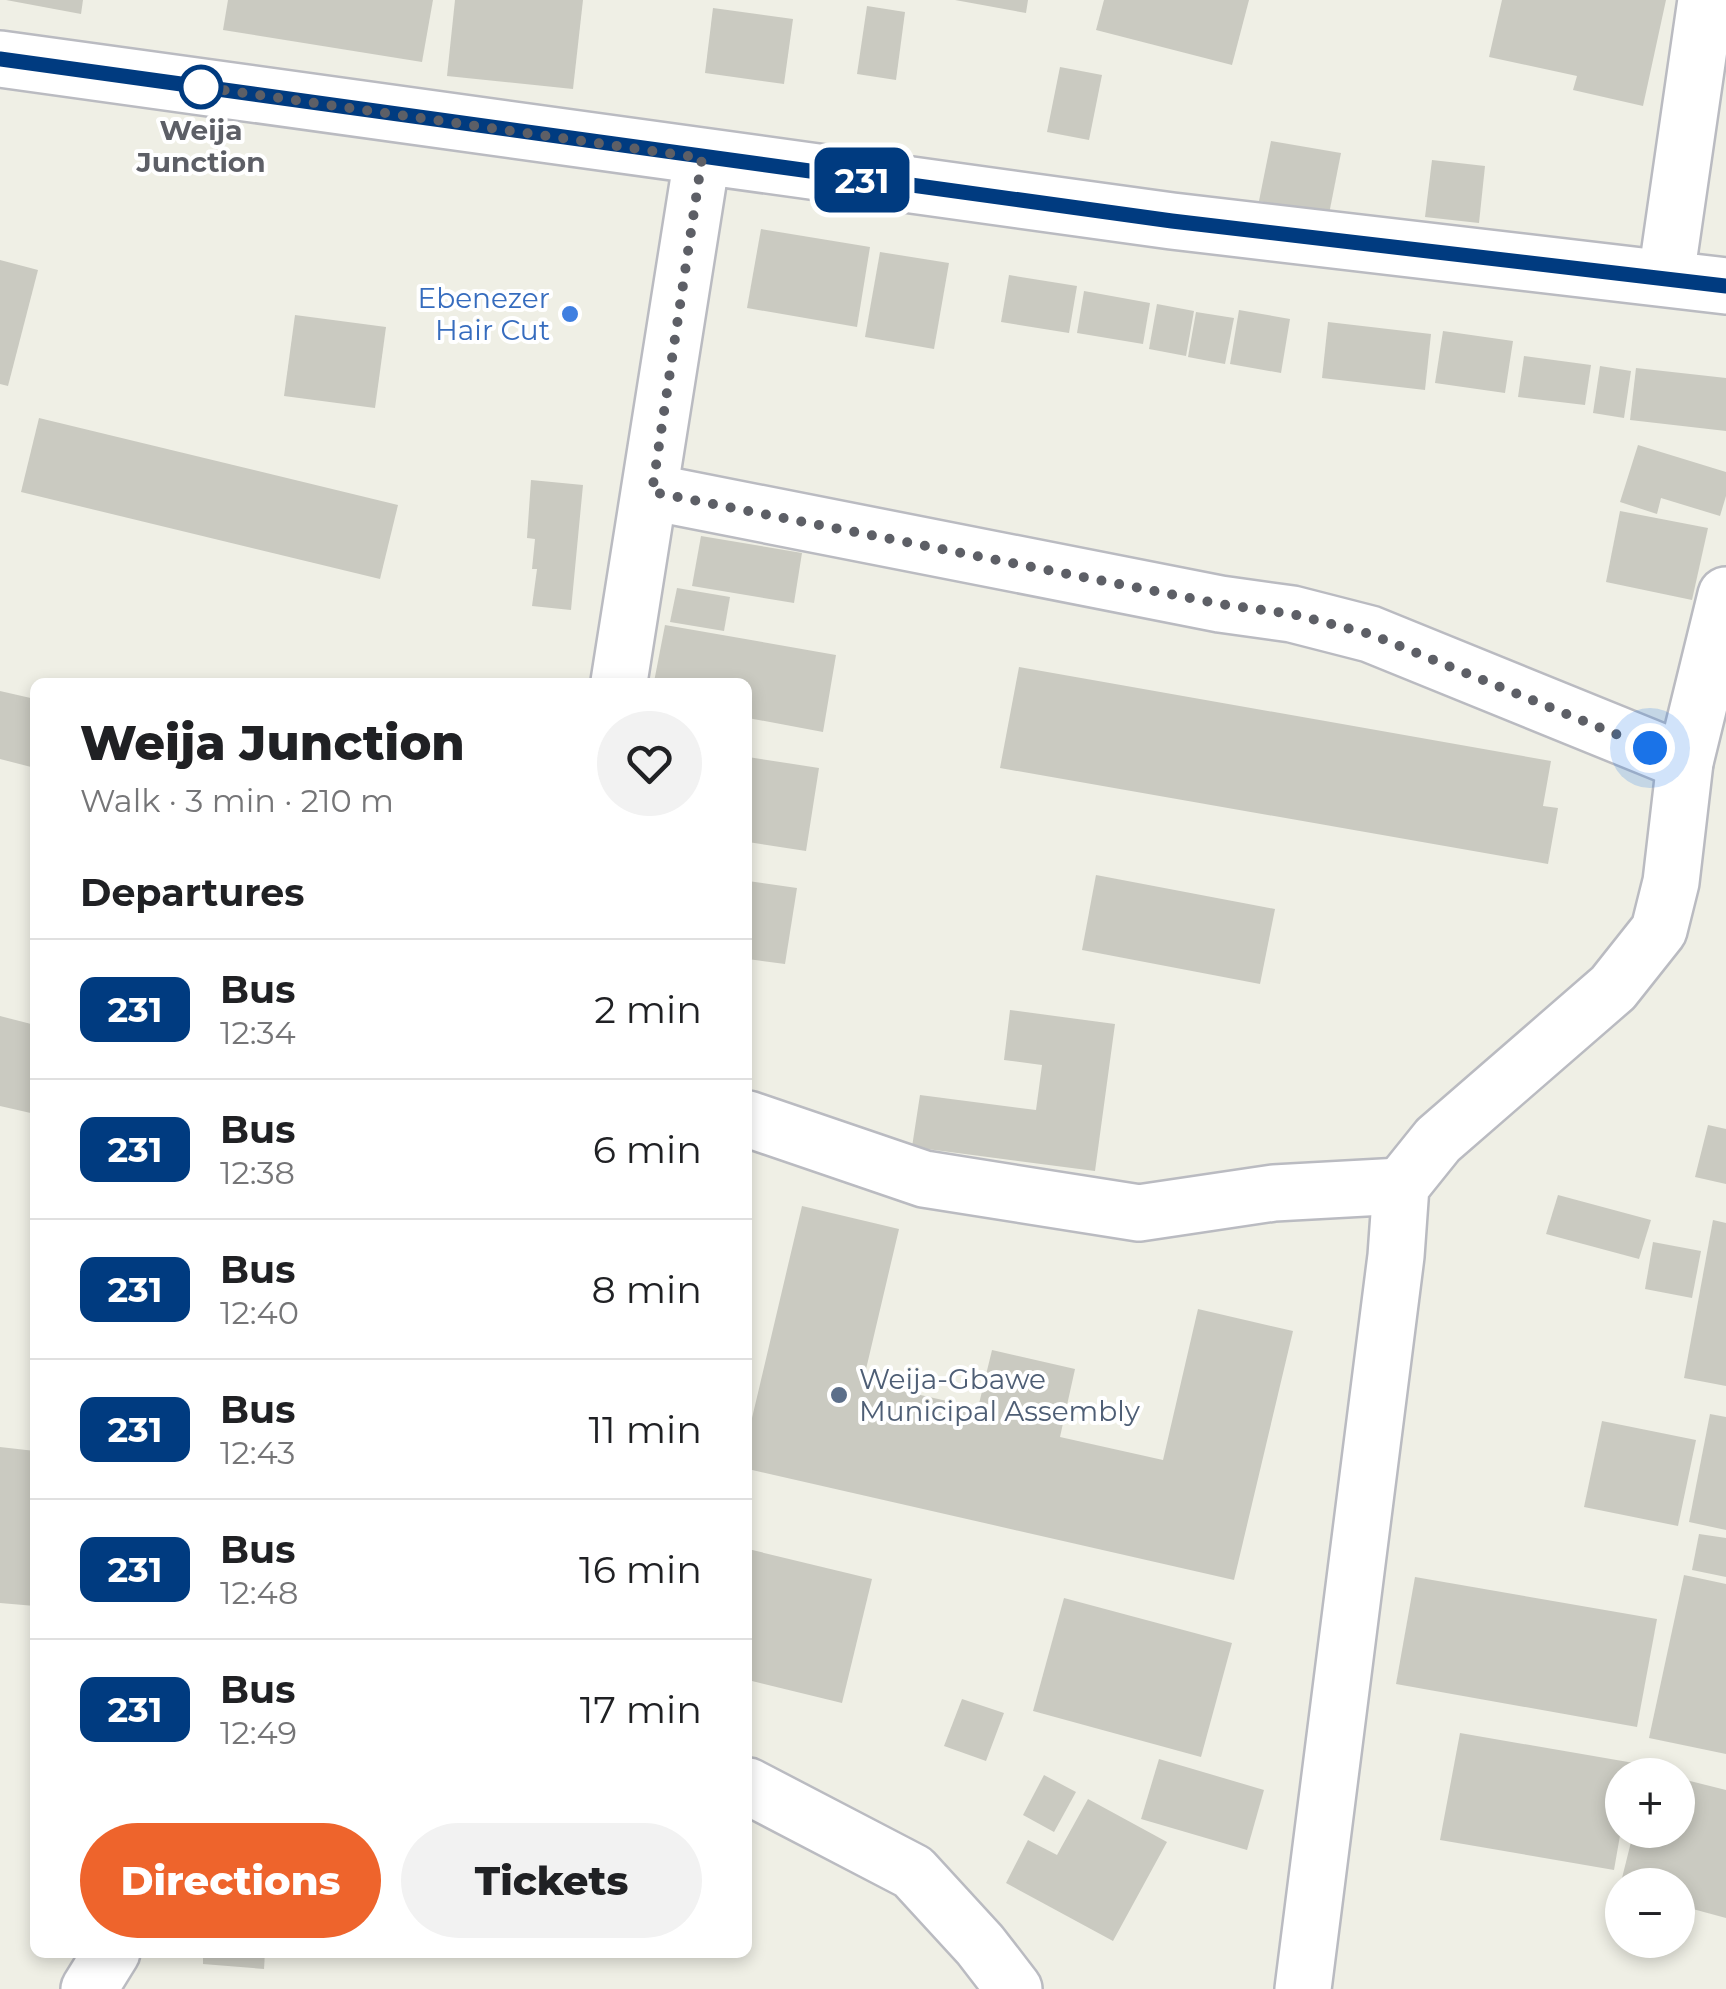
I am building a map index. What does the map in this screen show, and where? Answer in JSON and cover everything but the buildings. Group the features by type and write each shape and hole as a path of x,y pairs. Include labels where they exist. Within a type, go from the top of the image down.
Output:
{"street":[{"path":"1666,277 1706,0"},
{"path":"0,59 1172,221 1726,286"},
{"path":"620,678 702,158"},
{"path":"652,492 1220,604 1292,614 1370,634 1685,762"},
{"path":"1303,1989 1396,1256 1401,1186 1438,1140 1613,988 1659,930 1670,882 1685,762 1726,595"},
{"path":"752,1120 924,1179 1139,1213 1274,1193 1401,1186"},
{"path":"752,1788 913,1872 980,1945 1014,1989"},
{"path":"89,1989 108,1958"}],"bus line":[{"name":"231","path":"0,59 1172,221 1726,286"}],"place":[{"name":"Weija Junction","path":"201,87"},
{"name":"Ebenezer Hair Cut","path":"570,314"},
{"name":"Weija-Gbawe Municipal Assembly","path":"839,1395"}],"route":[{"path":"201,87 195,86 702,158 652,492 1220,604 1292,614 1370,634 1650,748"}]}
